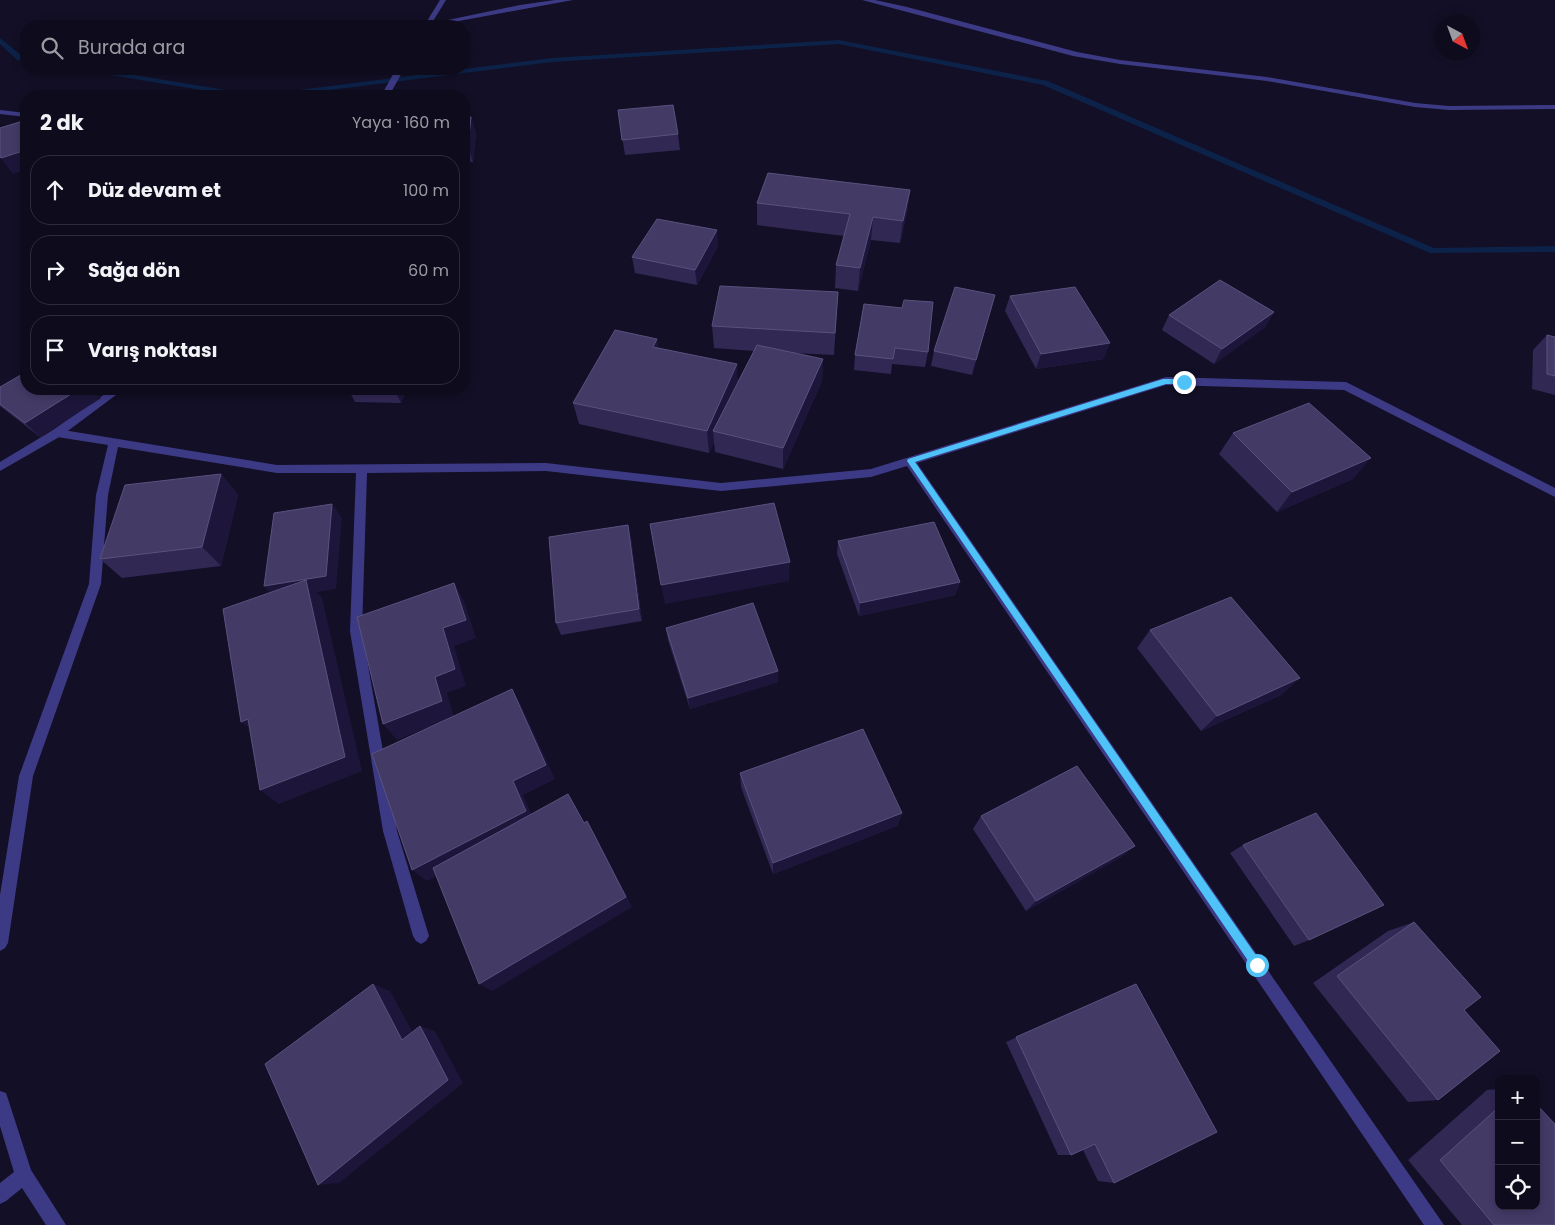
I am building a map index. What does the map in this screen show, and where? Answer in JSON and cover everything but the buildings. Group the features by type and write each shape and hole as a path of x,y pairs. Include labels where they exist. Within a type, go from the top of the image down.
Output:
{"street":[{"path":"431,20 443,0"},
{"path":"455,20 511,8 570,0"},
{"path":"865,0 908,9 1068,52 1120,62 1267,79 1415,105 1449,108 1555,108"},
{"path":"388,90 397,75"},
{"path":"0,112 20,115"},
{"path":"57,433 277,469 546,467 721,488 871,474 1166,381 1346,386 1555,493"},
{"path":"0,467 57,433 111,395"},
{"path":"0,943 26,776 95,584 102,495 114,442"},
{"path":"910,461 1435,1225"},
{"path":"362,468 356,632 390,831 420,936"},
{"path":"0,1099 24,1174 57,1225"},
{"path":"0,1194 24,1174"}],"waterway":[{"path":"0,40 20,58"},
{"path":"470,70 552,60 839,42 1045,83 1433,251 1555,249"},
{"path":"122,75 214,90"},
{"path":"314,90 433,75"}],"route":[{"path":"1184,382 1166,381 910,461 1257,965"}]}
